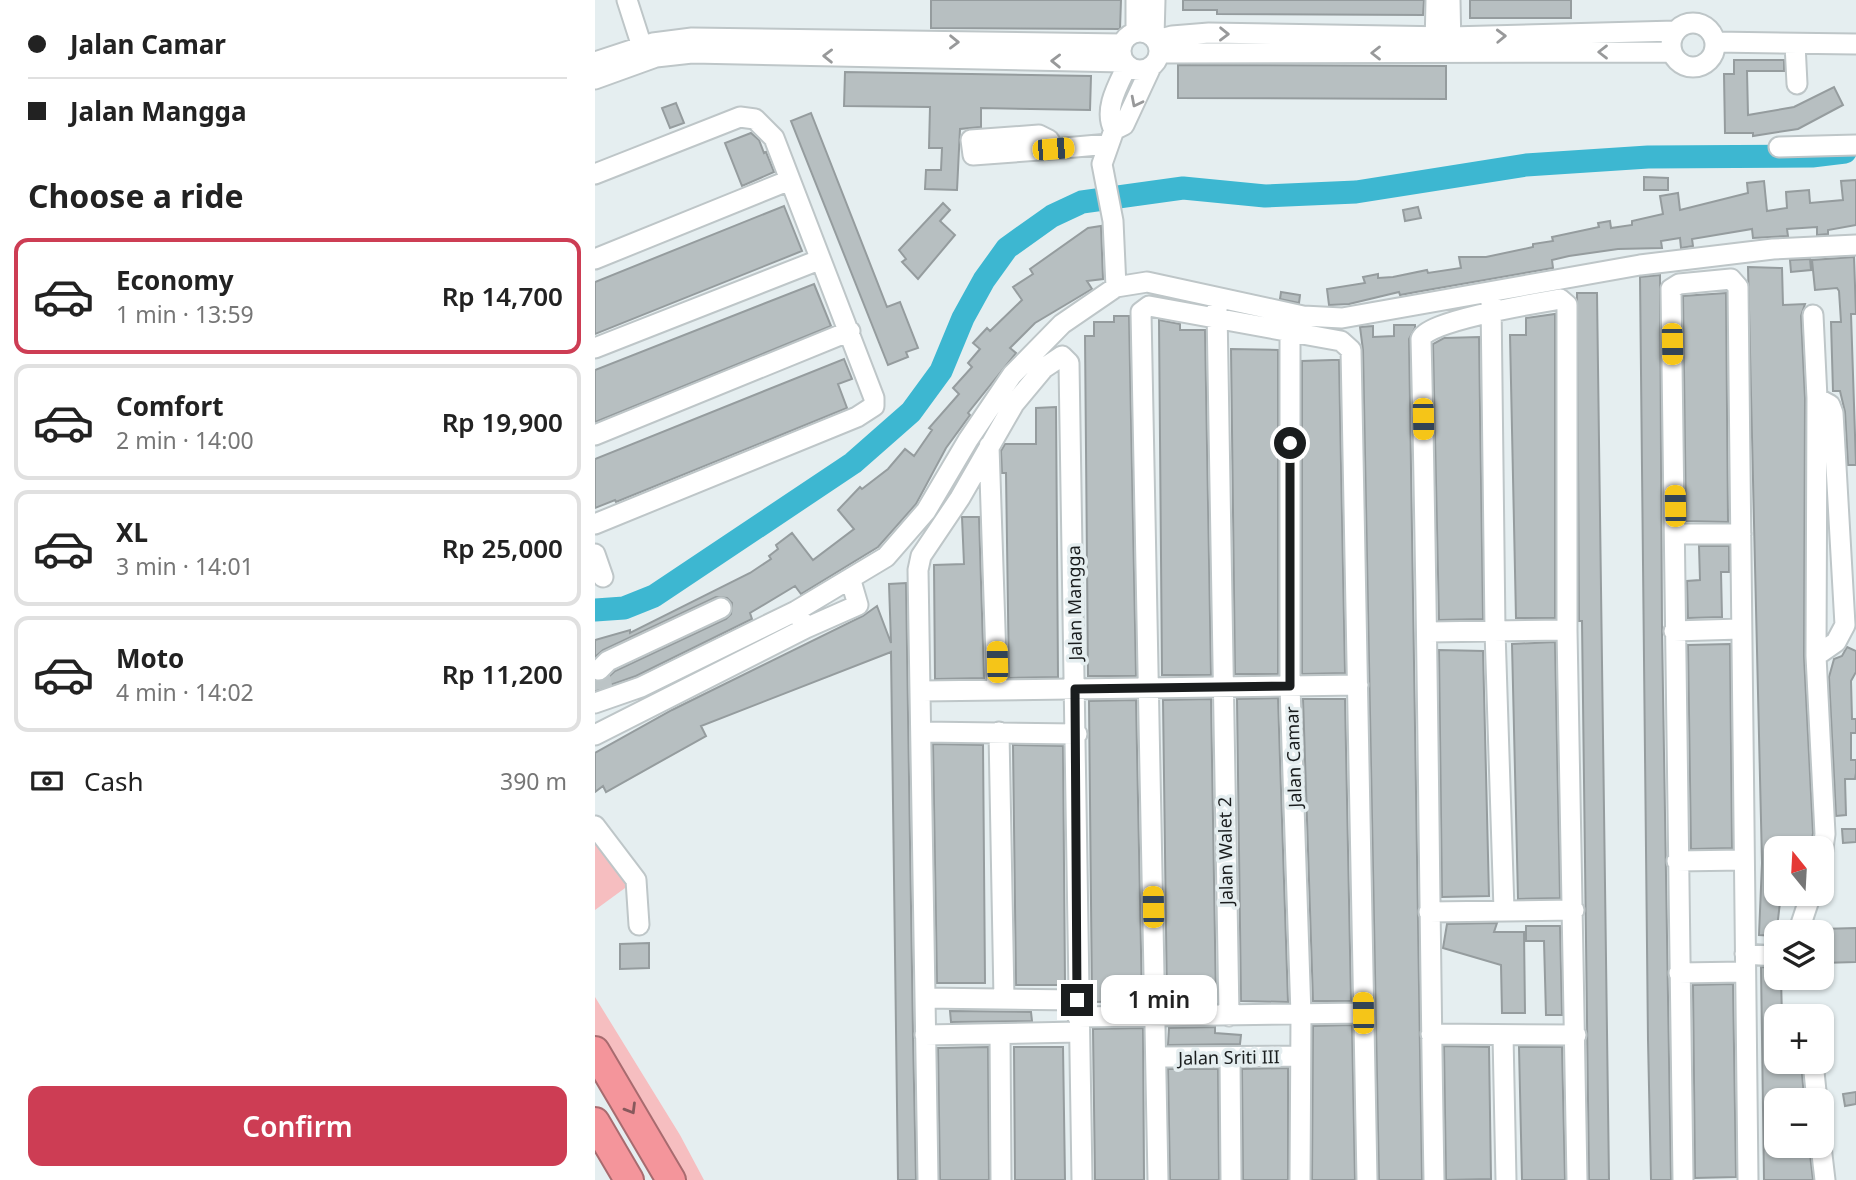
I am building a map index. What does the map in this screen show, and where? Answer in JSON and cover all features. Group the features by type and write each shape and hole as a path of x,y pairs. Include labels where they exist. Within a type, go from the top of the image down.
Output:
{"highway":[{"path":"595,1051 671,1180"},
{"path":"595,1122 629,1180"}],"street":[{"path":"627,0 649,51"},
{"path":"640,0 649,51"},
{"path":"1136,0 1141,50"},
{"path":"1116,287 1113,221 1102,171 1112,137 1124,125 1155,0"},
{"path":"1436,0 1443,45"},
{"path":"1443,45 1450,0"},
{"path":"595,62 649,51 718,53 903,49 1141,50 1573,43 1676,31 1694,23 1703,26 1715,42 1714,52 1708,62 1698,67 1687,67 1678,62 1672,52 1671,41 1676,31"},
{"path":"1715,42 1856,44"},
{"path":"1573,43 1672,52"},
{"path":"1795,44 1797,84"},
{"path":"595,79 649,51"},
{"path":"595,174 746,117 758,121 771,133 819,260 850,331 873,392 874,406 866,412 595,524"},
{"path":"1053,149 1112,137"},
{"path":"1779,147 1856,145"},
{"path":"595,259 790,180"},
{"path":"851,581 858,605 806,628 599,733 601,699 641,687 796,611 851,581 887,557 910,533 1012,375 1037,348 1083,307 1116,287 1147,282 1325,319 1360,316 1640,265 1773,249 1856,245"},
{"path":"1706,282 1707,259"},
{"path":"595,348 819,260"},
{"path":"1683,1180 1671,289 1679,284 1731,279 1738,286 1748,1180"},
{"path":"1490,292 1493,312 1495,631 1504,910"},
{"name":"Jalan Walet 2","path":"1217,298 1229,1016"},
{"path":"1434,1180 1429,912 1429,632 1422,335 1428,330 1493,312 1560,299 1567,305 1567,630 1577,1180"},
{"path":"1158,1180 1141,312 1149,306 1290,334 1341,341 1350,350 1367,1180"},
{"path":"1813,315 1817,398 1816,656 1825,836"},
{"path":"595,435 850,331"},
{"name":"Jalan Camar","path":"1290,334 1290,686 1301,1015 1300,1180"},
{"name":"Jalan Mangga","path":"991,447 1014,404 1044,368 1062,356 1069,363 1082,1180"},
{"path":"1816,656 1836,642 1845,625 1833,413 1830,405 1817,398"},
{"path":"968,440 991,447"},
{"path":"991,447 997,689"},
{"path":"928,1180 918,570 921,556 991,447"},
{"path":"1675,534 1741,534"},
{"path":"595,554 603,577"},
{"path":"599,670 608,661 721,608"},
{"path":"796,611 806,628"},
{"path":"1674,631 1740,629"},
{"path":"1429,632 1567,630"},
{"path":"702,656 712,678"},
{"path":"922,691 1358,685"},
{"path":"922,732 1077,734"},
{"path":"999,732 1004,999"},
{"path":"595,826 636,880 639,925"},
{"path":"1677,861 1743,860"},
{"path":"1429,912 1574,910"},
{"path":"1679,973 1764,959"},
{"path":"925,999 1004,999 1078,1016 1363,1013"},
{"path":"925,1035 1000,1034 1078,1016"},
{"path":"1000,1034 1001,1180"},
{"path":"1431,1034 1576,1035"},
{"path":"1503,1035 1506,1180"},
{"name":"Jalan Sriti III","path":"1157,1057 1300,1056"},
{"path":"1230,1058 1231,1180"},
{"path":"1822,1158 1825,1180"}],"shaded area":[{"path":"595,834 636,880 595,910"},
{"path":"595,997 680,1135 704,1180 672,1180 595,1051"}],"building":[{"path":"931,0 1121,0 1120,29 931,28"},
{"path":"1183,0 1424,0 1423,15 1217,14 1217,10 1183,10"},
{"path":"1470,0 1571,0 1571,18 1470,18"},
{"path":"1734,60 1784,60 1784,71 1747,71 1748,115 1794,107 1834,87 1843,105 1798,129 1753,136 1753,133 1725,133 1724,74 1734,74"},
{"path":"1178,65 1446,66 1446,99 1178,98"},
{"path":"845,72 1091,76 1090,110 981,108 981,127 960,129 957,190 925,189 926,170 941,170 942,148 929,148 930,107 844,106"},
{"path":"676,103 684,123 670,128 662,108"},
{"path":"811,113 887,307 900,302 918,348 906,352 908,357 888,365 791,121"},
{"path":"751,133 759,140 774,172 742,186 725,143"},
{"path":"1644,177 1668,178 1668,190 1644,190"},
{"path":"1856,180 1856,225 1828,230 1828,234 1817,235 1817,227 1787,229 1788,236 1753,238 1752,229 1692,239 1693,246 1681,248 1680,238 1661,241 1662,248 1618,249 1569,256 1552,260 1553,268 1400,295 1399,292 1349,304 1329,305 1327,289 1365,283 1363,277 1378,274 1378,278 1393,277 1427,270 1428,273 1461,268 1459,257 1486,257 1533,247 1533,244 1553,241 1552,237 1599,227 1598,223 1610,221 1611,228 1632,225 1632,221 1663,214 1660,196 1678,193 1680,210 1748,193 1747,183 1764,181 1767,211 1787,208 1786,192 1809,190 1810,203 1843,200 1841,181"},
{"path":"943,203 950,210 940,221 955,235 918,279 902,262 906,259 899,250"},
{"path":"784,206 802,251 595,334 595,282"},
{"path":"1418,207 1421,218 1405,221 1403,210"},
{"path":"1101,226 1103,279 1087,281 1092,289 1035,323 1010,348 1016,353 968,413 970,415 946,448 916,504 878,547 801,594 795,586 750,613 752,619 636,676 596,690 595,681 603,682 615,671 726,619 731,614 732,603 727,598 716,597 603,650 595,657 595,640 630,630 630,633 750,573 771,559 769,556 778,549 776,545 792,533 813,560 854,529 838,510 860,487 862,489 888,469 905,449 914,456 932,430 929,428 959,394 953,388 972,367 968,363 980,349 973,343 987,328 990,331 1022,300 1013,287 1033,274 1030,269 1088,228"},
{"path":"1854,257 1856,314 1851,314 1856,465 1848,465 1845,412 1840,391 1833,391 1831,322 1841,322 1839,291 1837,288 1815,290 1812,260"},
{"path":"1810,259 1811,270 1791,272 1790,260"},
{"path":"1748,267 1782,268 1783,305 1805,304 1801,316 1805,398 1804,656 1813,833 1813,836 1764,836 1764,906 1780,906 1778,920 1764,920 1764,935 1759,935 1762,863"},
{"path":"1660,275 1662,631 1671,1180 1651,1180 1648,1040 1640,277"},
{"path":"814,284 831,326 595,422 595,370"},
{"path":"1281,292 1300,295 1299,303 1280,299"},
{"path":"1577,293 1597,293 1609,1180 1589,1180 1582,621 1579,621"},
{"path":"1726,293 1728,522 1686,521 1683,296"},
{"path":"1555,314 1555,618 1516,618 1510,335 1526,335 1526,318"},
{"path":"1114,316 1129,316 1136,676 1088,676 1085,336 1094,336 1094,322 1114,322"},
{"path":"1159,320 1180,324 1180,330 1205,330 1211,675 1162,675"},
{"path":"1394,325 1415,325 1409,339 1422,1180 1379,1180 1363,350 1360,327 1373,326 1373,337 1394,336"},
{"path":"1479,337 1483,619 1439,620 1433,344 1444,338"},
{"path":"1231,349 1278,350 1278,674 1235,674"},
{"path":"844,359 852,379 838,384 847,408 616,502 615,500 595,508 595,459"},
{"path":"1339,360 1345,673 1302,674 1302,361"},
{"path":"1056,407 1058,677 1009,678 1006,473 1002,473 1001,451 1005,444 1036,444 1036,408"},
{"path":"962,517 979,517 984,678 935,679 934,565 964,564"},
{"path":"1699,546 1729,546 1729,572 1721,572 1722,617 1688,618 1687,581 1700,580"},
{"path":"906,583 916,1180 898,1180 891,652 701,726 706,736 606,792 603,786 595,792 595,753 672,710 863,616 877,606 891,643 889,584"},
{"path":"1555,642 1560,898 1518,899 1512,644"},
{"path":"1730,644 1732,848 1691,849 1688,645"},
{"path":"1847,647 1856,651 1856,672 1851,681 1852,719 1856,719 1856,733 1851,733 1851,760 1856,760 1856,773 1855,779 1845,779 1846,815 1836,816 1829,677 1834,659 1842,656"},
{"path":"1439,650 1483,651 1489,896 1442,897"},
{"path":"1278,698 1288,1002 1241,1001 1237,699"},
{"path":"1211,699 1216,1002 1167,1003 1163,700"},
{"path":"1303,699 1345,699 1351,1001 1313,1001"},
{"path":"1136,700 1142,1001 1092,1002 1089,701"},
{"path":"933,744 983,745 985,983 937,983"},
{"path":"1013,745 1063,746 1065,985 1016,985"},
{"path":"1842,829 1856,829 1856,842 1843,843"},
{"path":"1497,923 1494,932 1524,932 1525,1013 1502,1013 1501,965 1443,948 1447,924"},
{"path":"1526,926 1560,926 1562,1015 1546,1015 1544,941 1526,941"},
{"path":"1856,928 1856,962 1834,963 1834,929"},
{"path":"649,943 649,968 620,969 620,944"},
{"path":"1761,967 1764,967 1764,990 1781,990 1782,1004 1764,1004 1764,1074 1802,1074 1803,1088 1764,1088 1764,1158 1810,1158 1813,1180 1764,1180"},
{"path":"1733,984 1736,1177 1695,1178 1693,985"},
{"path":"950,1011 1031,1012 1032,1021 951,1022"},
{"path":"1352,1025 1355,1180 1312,1180 1313,1026"},
{"path":"1215,1027 1215,1033 1241,1035 1240,1044 1168,1045 1169,1028"},
{"path":"1143,1028 1144,1180 1095,1180 1093,1029"},
{"path":"1444,1046 1489,1047 1491,1179 1446,1180"},
{"path":"988,1047 989,1180 940,1180 938,1048"},
{"path":"1014,1047 1063,1047 1065,1180 1015,1180"},
{"path":"1519,1047 1562,1047 1565,1180 1522,1180"},
{"path":"1288,1068 1288,1180 1243,1180 1242,1069"},
{"path":"1168,1069 1218,1069 1219,1180 1170,1180"},
{"path":"1856,1092 1856,1104 1845,1106 1843,1094"}],"waterway":[{"path":"595,610 624,608 654,596 853,463 911,412 941,371 963,318 984,280 1007,248 1052,216 1082,202 1183,188 1265,196 1356,192 1526,165 1648,157 1812,156 1845,152"}],"tunnel":[{"path":"599,670 604,693"}],"route":[{"path":"1077,1000 1075,689 1290,686 1290,443"}]}
